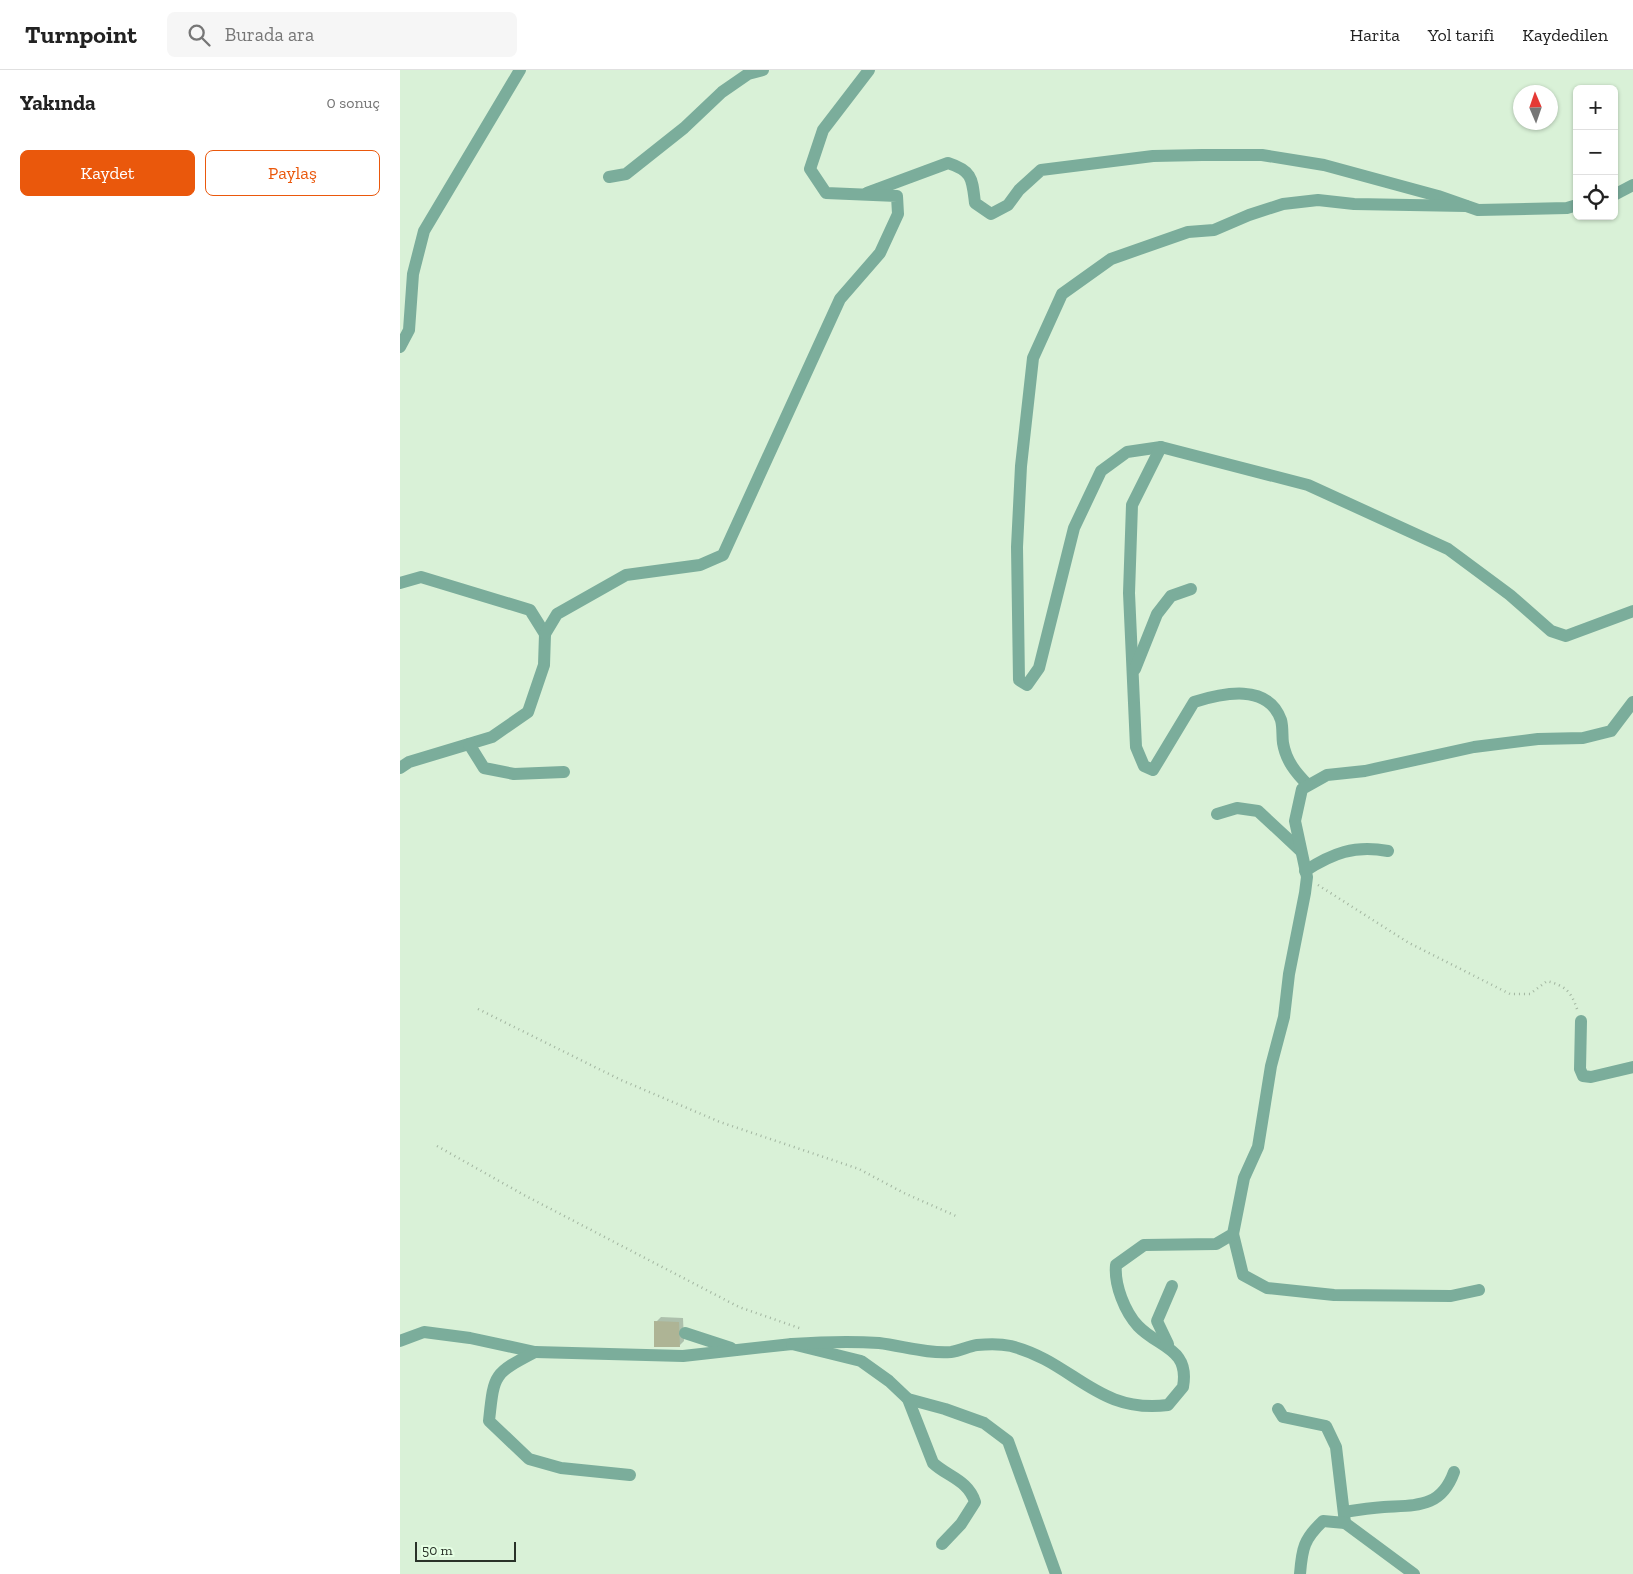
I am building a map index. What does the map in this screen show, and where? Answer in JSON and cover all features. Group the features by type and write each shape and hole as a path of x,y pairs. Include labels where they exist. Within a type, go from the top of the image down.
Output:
{"street":[{"path":"400,347 409,330 413,274 424,231 520,70"},
{"path":"609,177 626,174 684,128 722,92 748,74 763,70"},
{"path":"544,634 556,614 626,575 700,565 723,555 840,299 880,253 898,214 897,196 826,193 810,169 823,130 869,70"},
{"path":"862,194 948,163 961,167 972,178 975,203 991,214 1008,206 1019,190 1041,170 1153,156 1262,155 1324,165 1478,210 1567,208 1573,206"},
{"path":"1618,193 1633,185"},
{"path":"1466,206 1354,204 1318,200 1283,204 1249,215 1214,230 1188,232 1111,259 1062,294 1033,358 1021,466 1017,547 1019,680 1027,684 1039,668 1074,528 1101,471 1127,452 1161,447 1308,485 1448,549 1510,595 1551,631 1566,636 1633,611"},
{"path":"1161,447 1132,505 1129,593 1136,747 1144,766 1153,770 1194,702 1216,695 1248,693 1268,700 1281,720 1284,746 1292,768 1308,785"},
{"path":"400,583 421,577 530,610 544,634 544,665 528,712 492,737 409,762 400,768"},
{"path":"1133,673 1156,614 1171,596 1191,589"},
{"path":"1479,1290 1451,1296 1344,1295 1267,1288 1243,1274 1233,1234 1244,1178 1258,1147 1271,1066 1284,1016 1306,874 1296,821 1302,789 1327,775 1365,771 1474,747 1538,739 1583,738 1611,731 1633,702"},
{"path":"469,744 484,768 514,774 564,772"},
{"path":"1217,814 1237,808 1258,811 1301,850"},
{"path":"1306,874 1328,856 1354,850 1388,851"},
{"path":"1581,1021 1580,1069 1583,1076 1591,1077 1633,1067"},
{"path":"1172,1351 1138,1326 1120,1295 1115,1278 1116,1265 1144,1246 1216,1244 1233,1234"},
{"path":"400,1340 424,1332 470,1338 535,1352 683,1356 836,1341 880,1343 952,1352 978,1345 1010,1346 1063,1370 1102,1396 1126,1405 1152,1407 1168,1405 1183,1387 1183,1366 1172,1351 1157,1321 1172,1286"},
{"path":"685,1333 738,1350"},
{"path":"792,1344 861,1361 888,1381 908,1400 933,1463 941,1470 961,1480 972,1491 975,1502 961,1524 942,1544"},
{"path":"535,1352 504,1368 494,1384 489,1421 529,1459 561,1468 630,1475"},
{"path":"908,1400 945,1409 984,1422 1008,1441 1056,1574"},
{"path":"1278,1409 1283,1417 1326,1426 1336,1447 1345,1518 1414,1574"},
{"path":"1300,1574 1302,1551 1309,1534 1323,1521 1345,1518 1383,1507 1416,1507 1434,1499 1448,1488 1454,1472"}],"path":[{"path":"1306,874 1409,943 1510,994 1530,994 1547,981 1565,987 1573,996 1581,1021"},
{"path":"478,1009 621,1080 720,1122 859,1169 904,1193 956,1216"},
{"path":"437,1146 524,1195 739,1308 804,1330"}],"building":[{"path":"654,1321 679,1322 680,1347 654,1347"}]}
